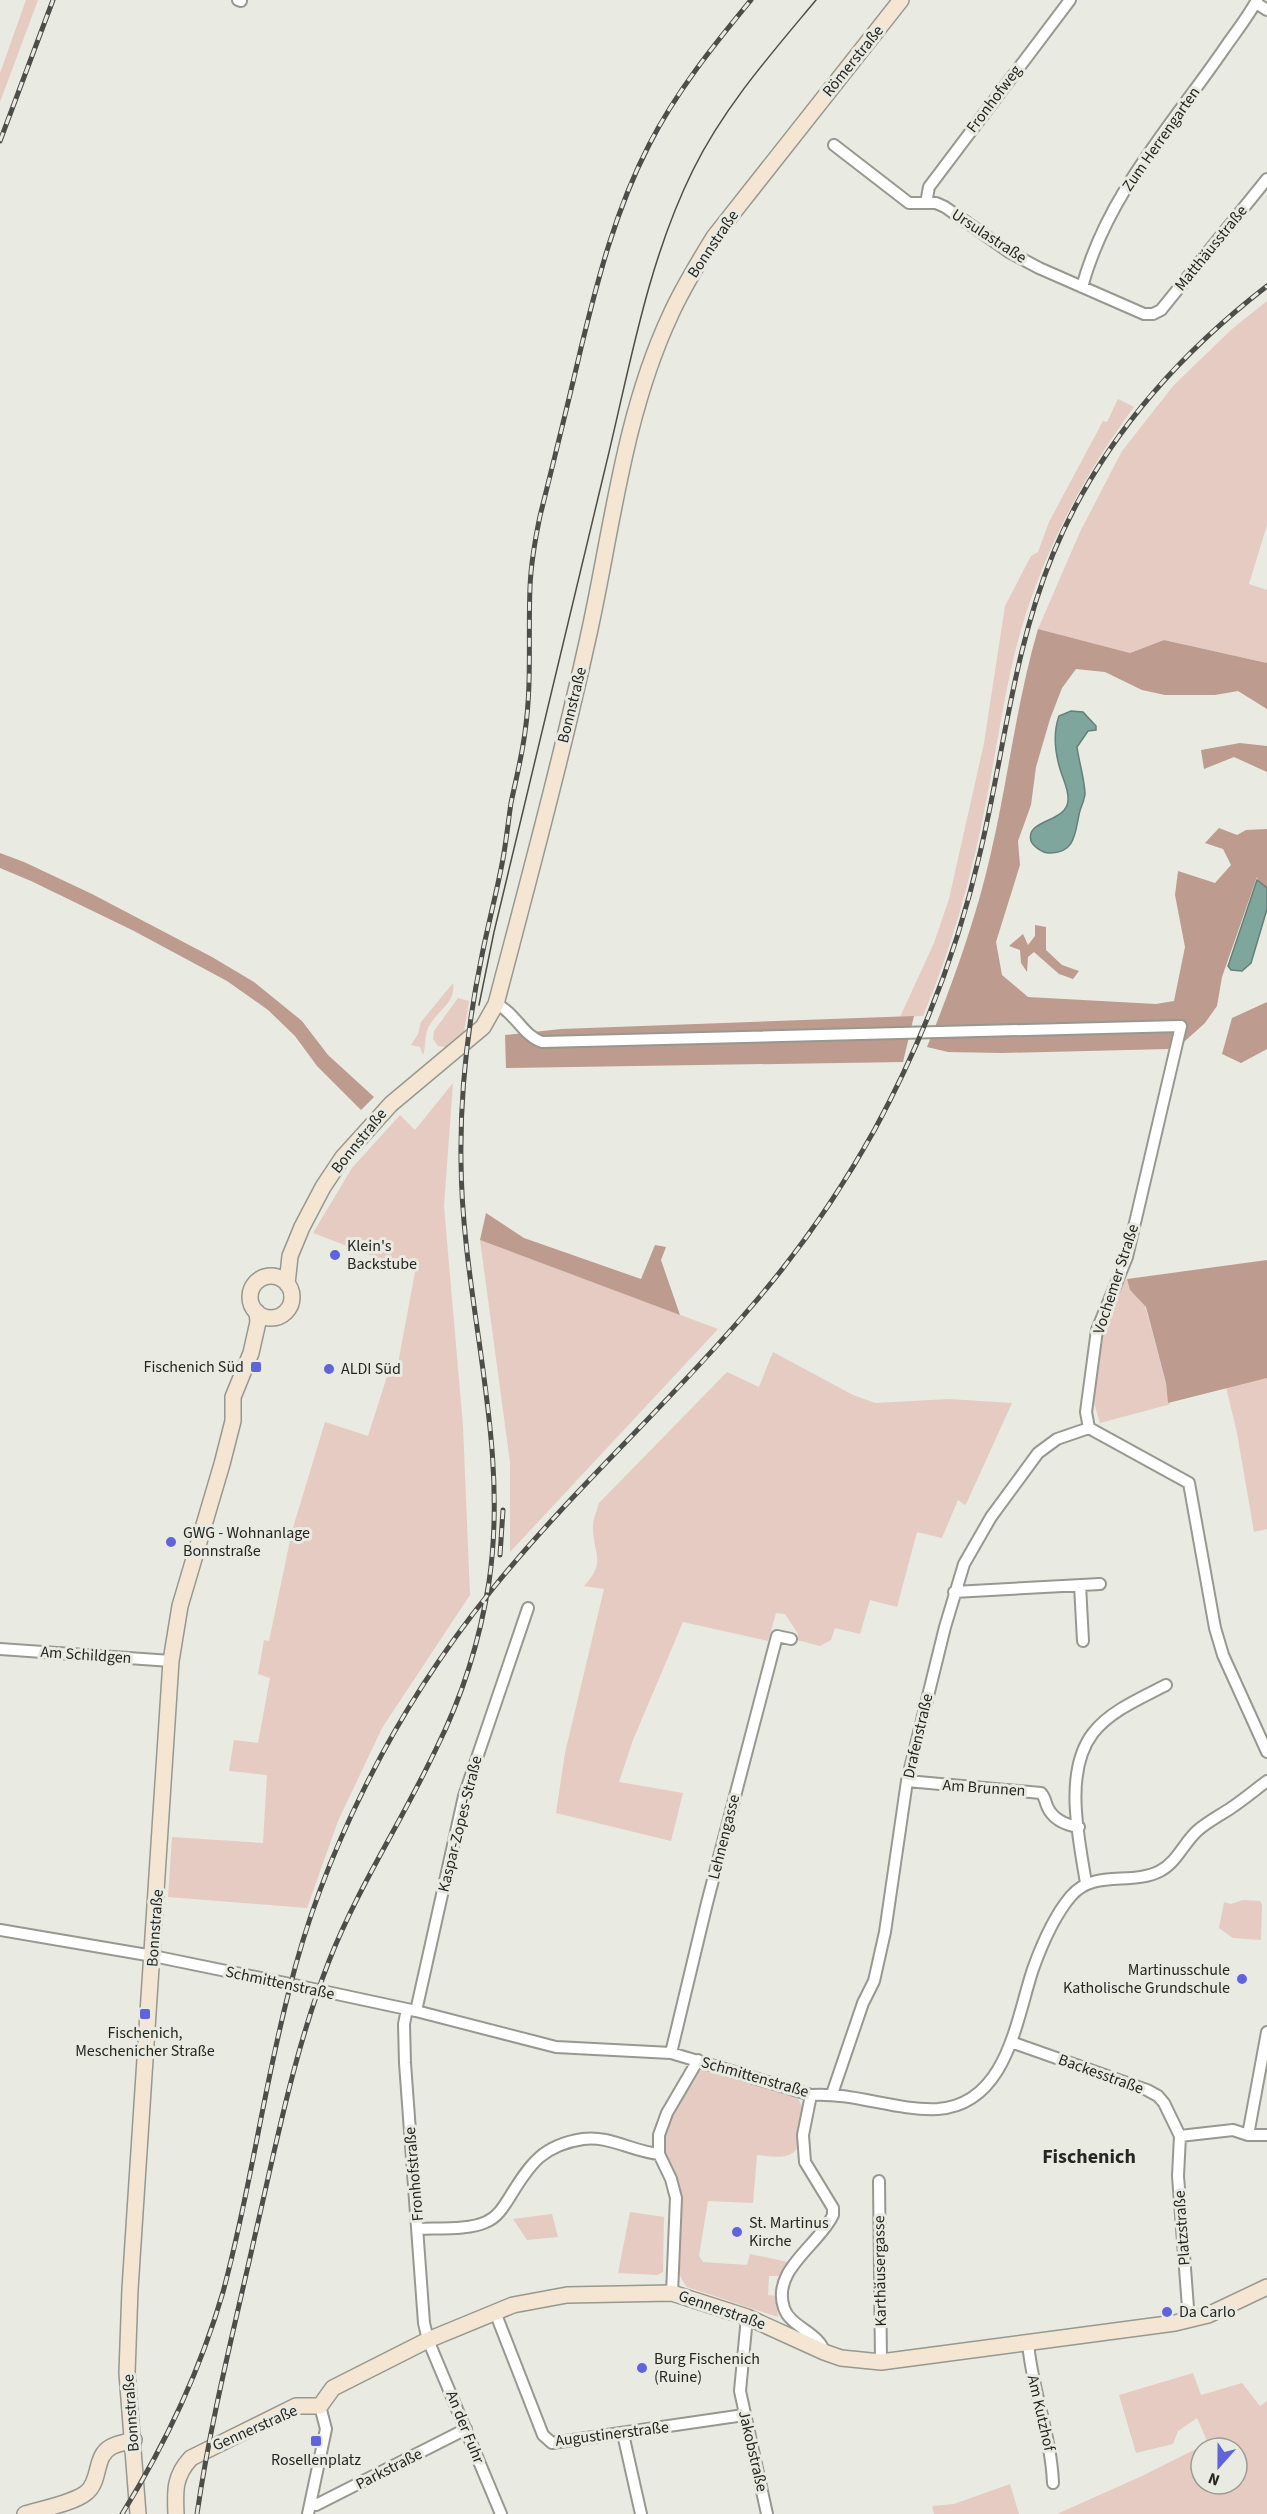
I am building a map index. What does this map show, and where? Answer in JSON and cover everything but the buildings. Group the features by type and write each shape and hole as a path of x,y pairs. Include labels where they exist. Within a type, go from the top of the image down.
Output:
{"main road":[{"name":"Römerstraße","path":"804,122 901,0"},
{"name":"Bonnstraße","path":"287,1284 290,1256 302,1227 323,1187 343,1157 391,1104 483,1027 496,1004 574,700 626,452 656,350 691,274 714,237 804,122"},
{"name":"Bonnstraße","path":"268,1276 290,1256"},
{"path":"268,1276 282,1279 287,1284 291,1303 288,1309 278,1316 267,1317 257,1312 250,1301 250,1294 256,1282 268,1276"},
{"name":"Bonnstraße","path":"138,2514 128,2373 130,2289 171,1661 180,1606 233,1421 232,1398 251,1353 258,1322 257,1312"},
{"name":"Bonnstraße","path":"251,1353 278,1316"},
{"name":"Gennerstraße","path":"176,2514 176,2480 182,2468 191,2458 296,2406 320,2406 333,2388 428,2340 495,2312 537,2299 567,2295 672,2293 747,2317 841,2358 881,2362 1189,2321 1208,2315 1267,2287"},
{"path":"25,2514 76,2498 87,2492 96,2476 104,2452 112,2446 134,2440"}],"street":[{"name":"Fronhofweg","path":"926,203 929,188 1070,0"},
{"path":"1257,1 1267,10"},
{"name":"Zum Herrengarten","path":"1082,287 1092,253 1134,174 1257,1"},
{"name":"Ursulastraße","path":"834,145 909,202 945,207 1009,252 1144,314 1153,314"},
{"name":"Matthäusstraße","path":"1153,314 1161,310 1267,178"},
{"name":"Vochemer Straße","path":"496,1004 513,1015 535,1040 542,1042 1181,1026 1127,1257 1097,1330 1086,1412 1089,1428"},
{"path":"1089,1428 1189,1483 1215,1628 1223,1655 1267,1752"},
{"name":"Drafenstraße","path":"832,2094 863,2003 874,1981 885,1932 907,1781 954,1592 964,1564 991,1517 1038,1453 1057,1439 1089,1428"},
{"path":"954,1592 1100,1584"},
{"path":"1080,1585 1083,1641"},
{"name":"Kaspar-Zopes-Straße","path":"412,2010 464,1796 528,1608"},
{"name":"Lehnengasse","path":"671,2053 704,1913 777,1636 791,1639"},
{"name":"Am Schildgen","path":"0,1649 171,1661"},
{"path":"1166,1685 1115,1713 1097,1729 1079,1759 1075,1786 1086,1883 1148,1876 1162,1870 1207,1823 1267,1781"},
{"name":"Am Brunnen","path":"907,1781 1041,1793 1050,1813 1068,1826 1079,1827"},
{"name":"Schmittenstraße","path":"0,1930 153,1956 412,2010 556,2047 671,2053 811,2095 832,2094 936,2109 954,2107 981,2091 992,2079 1011,2042 1041,1948 1067,1901 1086,1883"},
{"name":"Fronhofstraße","path":"412,2010 404,2024 405,2063 424,2323 428,2340"},
{"path":"1248,2135 1267,2032"},
{"name":"Backesstraße","path":"1011,2042 1147,2090 1158,2096 1164,2103 1178,2131"},
{"path":"672,2293 676,2198 672,2179 659,2154 661,2126 698,2060"},
{"path":"811,2095 803,2135 805,2162 833,2208 833,2215 792,2267 784,2282 782,2300 785,2311 798,2326 823,2347 824,2352"},
{"path":"1178,2131 1233,2130 1248,2135 1267,2135"},
{"name":"Platzstraße","path":"1178,2131 1178,2176 1189,2321"},
{"path":"418,2229 476,2226 489,2221 503,2207 533,2161 541,2154 567,2143 595,2138 659,2154"},
{"name":"Karthäusergasse","path":"879,2181 881,2362"},
{"name":"Augustinerstraße","path":"495,2312 548,2441 560,2443 744,2415"},
{"name":"Jakobstraße","path":"747,2317 740,2391 767,2514"},
{"name":"An der Fuhr","path":"428,2340 501,2514"},
{"name":"Am Kutzhof","path":"1028,2343 1052,2462 1053,2483"},
{"path":"309,2510 326,2429 320,2406"},
{"name":"Parkstraße","path":"309,2510 466,2429"},
{"path":"622,2434 641,2514"}],"shaded area":[{"path":"26,0 38,0 0,102 0,73"},
{"path":"1267,301 1267,525 1249,584 1267,590 1267,663 1164,640 1130,653 1038,629 1080,532 1122,451 1174,385 1232,329"},
{"path":"1118,399 1134,407 1100,457 1070,509 1045,563 1024,620 1007,690 973,861 943,965 923,1016 900,1017 934,943 949,899 984,743 1005,606 1031,556 1038,552 1049,522 1103,421 1107,422"},
{"path":"1038,629 1130,653 1164,640 1267,663 1267,709 1238,691 1215,695 1165,695 1142,690 1105,672 1076,669 1062,688 1036,767 1031,805 1018,841 1020,865 996,942 1002,975 1028,997 1156,1004 1174,1001 1185,947 1175,895 1178,871 1215,883 1231,865 1223,849 1205,843 1219,828 1237,835 1246,830 1267,829 1267,895 1261,893 1257,877 1222,977 1217,1006 1205,1023 1185,1041 1168,1049 1002,1053 948,1052 927,1047 962,953 984,881 1030,657"},
{"path":"1240,743 1267,746 1267,772 1234,757 1204,769 1201,750"},
{"path":"0,853 92,894 212,957 254,982 302,1021 328,1055 374,1097 361,1110 317,1066 295,1036 268,1010 227,981 134,931 0,868"},
{"path":"1035,925 1046,927 1046,950 1062,965 1079,971 1073,979 1059,974 1034,952 1028,957 1027,972 1021,963 1020,950 1009,946 1023,934 1028,945 1035,936"},
{"path":"453,983 450,1000 429,1027 423,1055 420,1047 411,1045 418,1034 421,1022"},
{"path":"458,998 469,1001 464,1032 445,1047 438,1046 433,1039 434,1031"},
{"path":"1267,1002 1267,1049 1241,1063 1222,1054 1232,1018"},
{"path":"914,1016 903,1062 506,1068 505,1035 561,1029"},
{"path":"453,1083 444,1206 463,1426 470,1595 382,1728 338,1821 307,1908 168,1897 172,1837 263,1843 267,1775 229,1771 234,1740 258,1743 270,1678 258,1674 264,1640 269,1641 292,1531 325,1422 368,1436 390,1367 397,1369 415,1272 313,1233 352,1168 400,1115 415,1130"},
{"path":"486,1213 524,1238 641,1279 655,1245 666,1247 661,1260 680,1315 480,1240"},
{"path":"480,1240 718,1329 510,1552 510,1462"},
{"path":"1267,1260 1267,1378 1168,1403 1166,1383 1146,1307 1130,1290 1127,1279"},
{"path":"1127,1279 1130,1290 1145,1306 1166,1383 1168,1403 1171,1404 1100,1423 1094,1403 1101,1331 1123,1281"},
{"path":"773,1352 853,1395 875,1403 949,1399 1012,1403 967,1502 965,1505 958,1500 942,1538 917,1532 897,1607 870,1600 860,1634 835,1628 831,1640 820,1646 797,1640 798,1634 785,1614 776,1613 768,1641 683,1622 633,1740 619,1782 683,1793 671,1841 556,1813 565,1753 604,1589 584,1586 591,1578 597,1564 593,1527 599,1503 727,1372 759,1387"},
{"path":"1267,1378 1267,1529 1254,1532 1237,1433 1226,1387"},
{"path":"1243,1900 1260,1901 1262,1904 1261,1940 1233,1938 1219,1928 1224,1902 1231,1904"},
{"path":"704,2067 796,2095 802,2106 799,2145 796,2150 781,2157 757,2155 753,2203 708,2201 699,2256 703,2262 747,2265 750,2254 788,2262 780,2276 769,2276 768,2295 776,2296 778,2317 687,2287 677,2266 676,2246 681,2203 677,2184 663,2147 663,2128 680,2095"},
{"path":"630,2212 664,2217 663,2272 657,2275 618,2273"},
{"path":"552,2214 558,2237 527,2240 513,2219"},
{"path":"1193,2373 1201,2395 1242,2383 1260,2406 1267,2401 1267,2514 1057,2514 1189,2452 1189,2496 1249,2496 1249,2436 1205,2436 1197,2418 1178,2431 1173,2444 1136,2453 1119,2395"},
{"path":"1010,2484 1019,2514 934,2514 932,2506 954,2504"}],"water":[{"path":"1071,711 1083,712 1096,726 1096,730 1088,731 1077,747 1085,796 1075,835 1069,846 1058,852 1046,853 1034,845 1031,841 1031,834 1040,824 1054,818 1066,808 1068,794 1058,760 1055,738 1059,716"},
{"path":"1257,880 1267,888 1267,909 1251,963 1242,971 1231,970 1228,966"}],"tram line":[{"path":"479,1005 494,932 640,319 663,243 693,170 719,124 749,82 816,0"}],"railway":[{"path":"0,141 53,0"},
{"path":"197,2514 224,2372 279,2129 306,2027 329,1961 353,1907 423,1776 454,1709 475,1647 489,1582 494,1529 494,1476 490,1423 463,1214 462,1109 473,1006 502,864 525,732 529,678 529,605 540,516 594,296 617,219 637,169 683,88 751,0"},
{"path":"122,2514 153,2461 180,2407 214,2321 233,2255 280,2029 296,1965 331,1861 378,1761 422,1686 490,1592 553,1519 686,1380 768,1287 817,1222 862,1153 908,1063 950,960 980,853 1028,628 1039,591 1071,514 1092,476 1142,406 1201,343 1267,286"},
{"path":"500,1555 503,1510"}],"place":[{"name":"Klein's Backstube","path":"335,1255"},
{"name":"Fischenich Süd","path":"256,1367"},
{"name":"ALDI Süd","path":"329,1369"},
{"name":"GWG - Wohnanlage Bonnstraße","path":"171,1542"},
{"name":"Martinusschule Katholische Grundschule","path":"1242,1979"},
{"name":"Fischenich, Meschenicher Straße","path":"145,2014"},
{"name":"St. Martinus Kirche","path":"737,2232"},
{"name":"Da Carlo","path":"1167,2312"},
{"name":"Burg Fischenich (Ruine)","path":"642,2368"},
{"name":"Rosellenplatz","path":"316,2441"}],"district":[{"name":"Fischenich","path":"1089,2157"}]}
